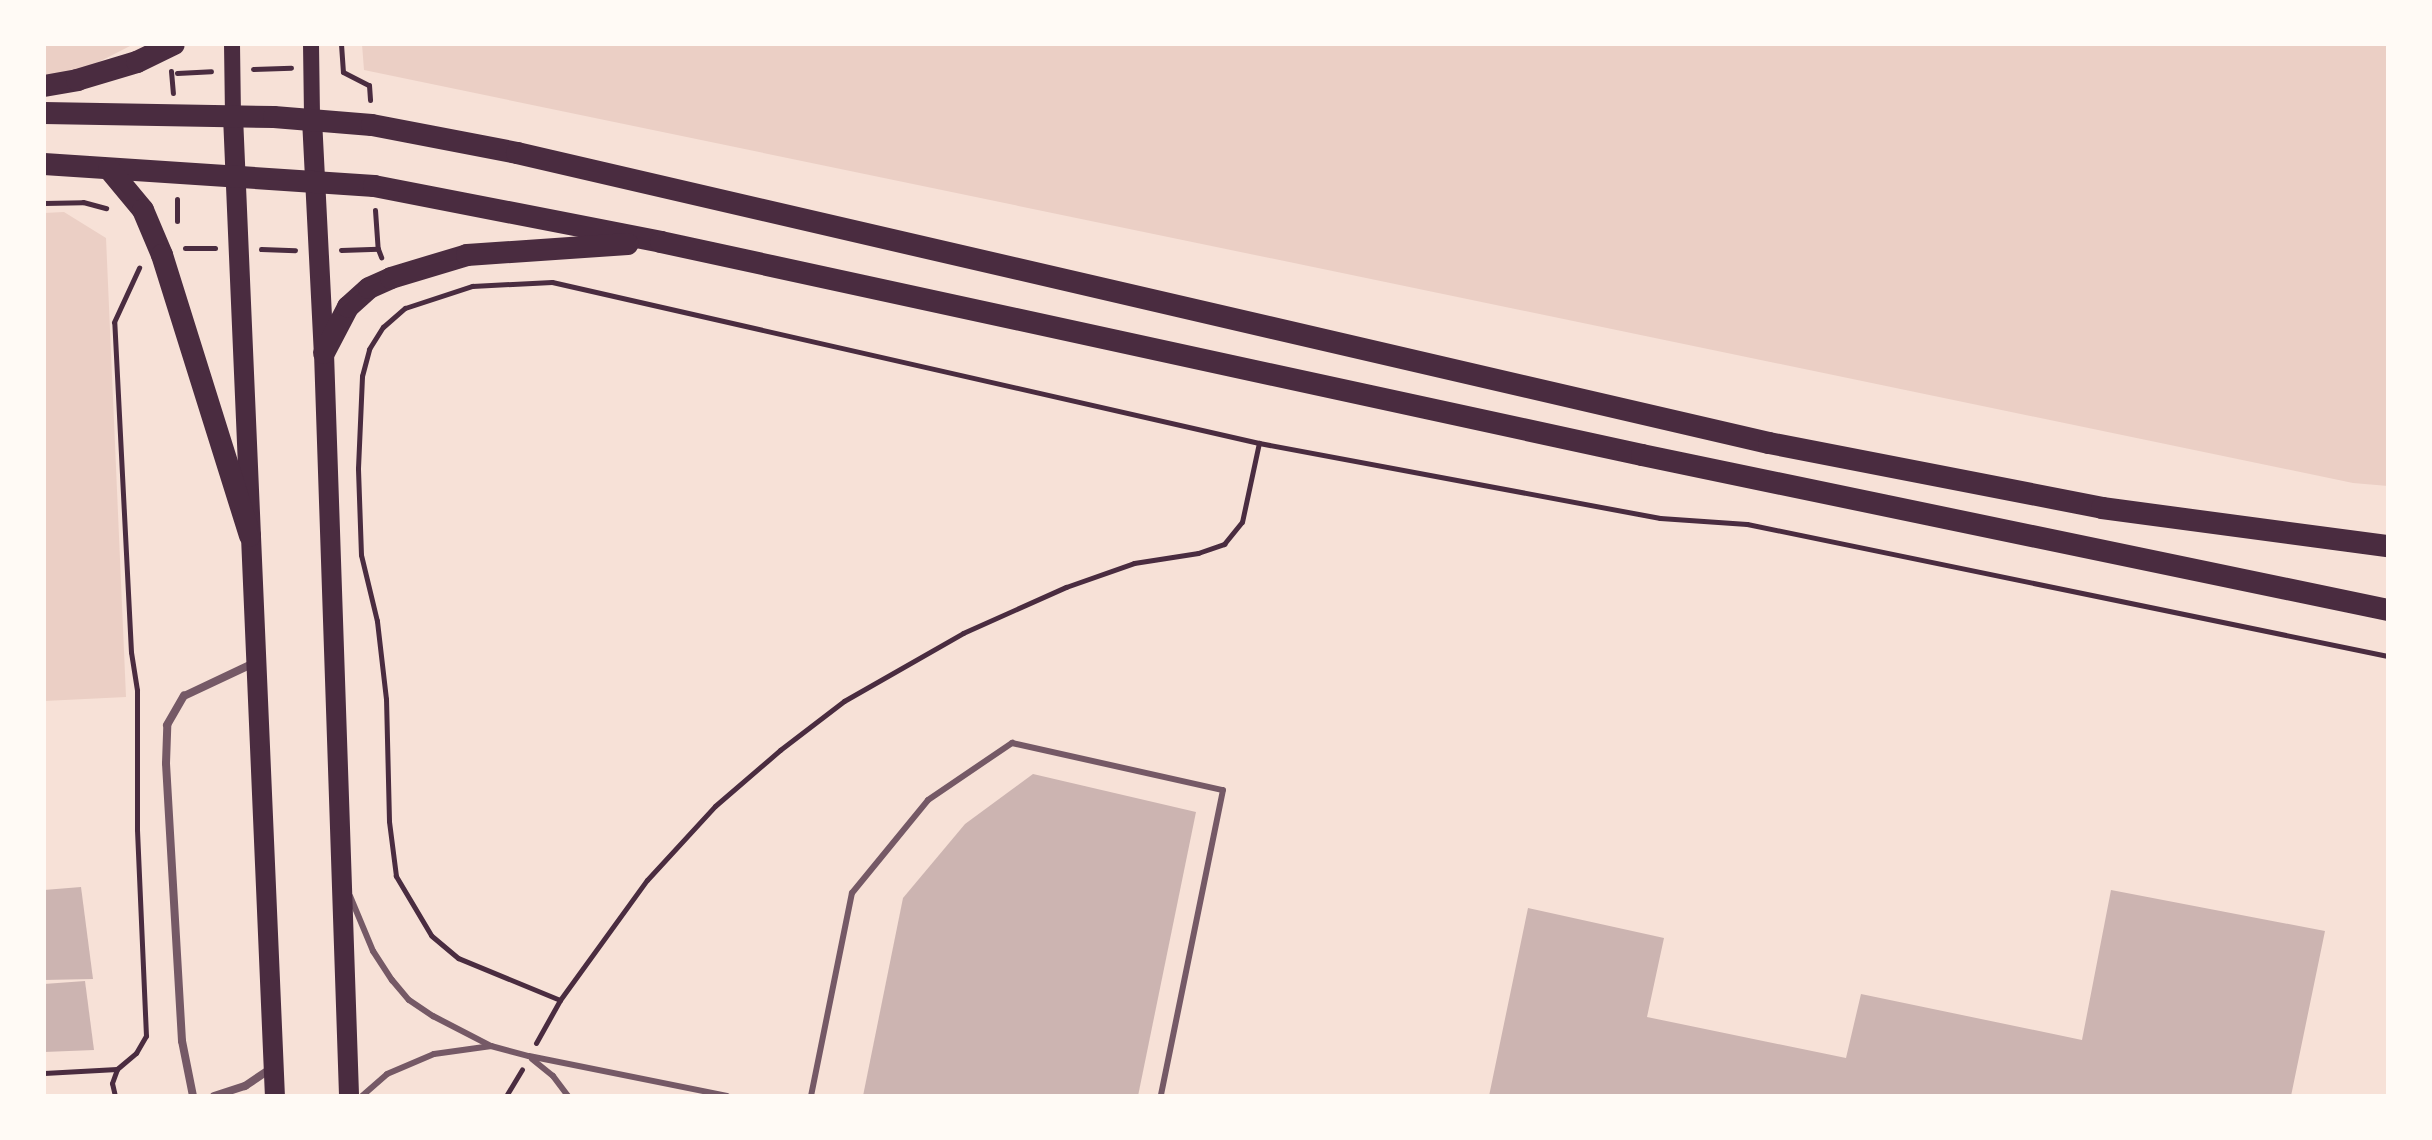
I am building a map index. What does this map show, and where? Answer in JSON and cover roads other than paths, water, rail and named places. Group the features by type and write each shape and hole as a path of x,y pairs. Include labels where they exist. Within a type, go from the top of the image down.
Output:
{"highway":[{"path":"44,86 137,62 174,44"},
{"path":"44,113 233,116 372,125 517,153 1769,443 2102,508 2388,546"},
{"path":"44,164 374,186 661,242 1642,455 2388,610"},
{"path":"109,169 143,210 162,255 250,536"},
{"path":"324,353 348,307 369,288 425,266 467,255 661,242"}],"main road":[{"path":"232,44 233,177 275,1096"},
{"path":"311,44 349,1096"}],"street":[{"path":"193,1096 182,1041 166,763 167,725 184,696 256,662"},
{"path":"214,1096 245,1086 274,1066"}],"lane":[{"path":"811,1096 852,893 928,800 1012,743 1223,790 1161,1096"},
{"path":"342,874 373,951 409,1000 491,1046 727,1096"},
{"path":"362,1096 387,1074 434,1054 491,1046"},
{"path":"529,1056 553,1076 568,1096"}]}
